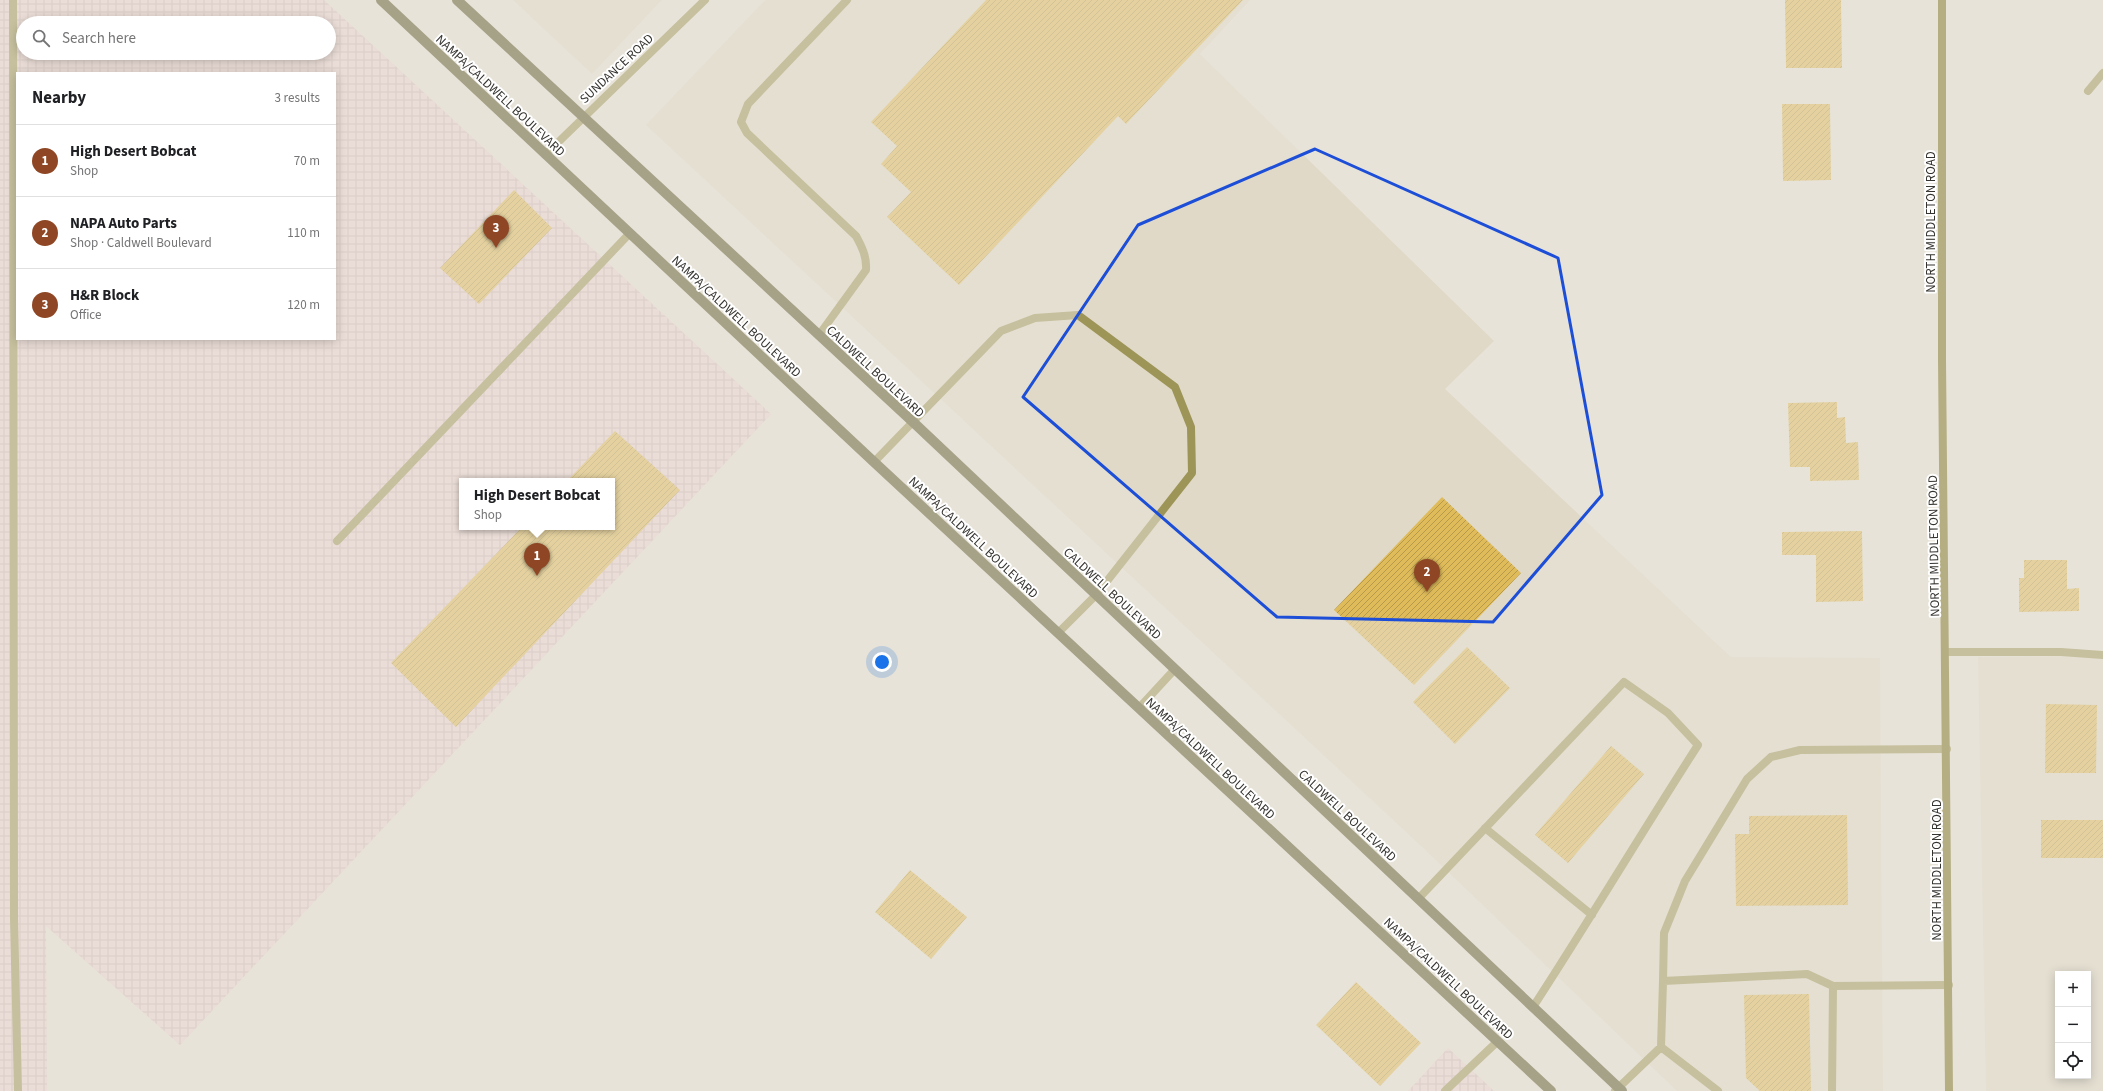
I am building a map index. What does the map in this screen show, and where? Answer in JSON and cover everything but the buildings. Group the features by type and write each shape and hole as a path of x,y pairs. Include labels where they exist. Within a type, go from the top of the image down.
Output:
{"main road":[{"name":"NAMPA/CALDWELL BOULEVARD","path":"382,0 629,234 1551,1091"},
{"path":"457,0 583,116"},
{"name":"CALDWELL BOULEVARD","path":"583,116 912,421 1619,1090"}],"street":[{"path":"13,0 14,918 18,1091"},
{"name":"SUNDANCE ROAD","path":"545,154 705,0"},
{"path":"819,335 866,270 867,261 863,250 856,236 747,133 741,122 748,104 847,0"},
{"name":"NORTH MIDDLETON ROAD","path":"1942,0 1942,360 1947,749 1949,1091"},
{"path":"2088,91 2103,73"},
{"path":"337,541 629,234"},
{"path":"874,462 912,421 1001,331 1035,318 1078,315 1175,387 1191,427 1192,473 1096,595 1058,633"},
{"path":"1946,652 2062,652 2103,655"},
{"path":"1139,708 1175,669"},
{"path":"1418,899 1624,682 1668,713 1698,745 1533,1007"},
{"path":"1619,1090 1661,1047 1664,933 1685,881 1747,779 1771,757 1800,750 1947,749"},
{"path":"1485,828 1592,915"},
{"path":"1663,981 1807,974 1833,986 1949,984"},
{"path":"1832,1091 1833,986"},
{"path":"1445,1091 1498,1042"},
{"path":"1661,1047 1718,1091"}],"highlighted area":[{"path":"1315,149 1558,258 1602,495 1493,622 1277,617 1023,397 1138,225"}],"shaded area":[{"path":"0,0 324,0 771,414 180,1045 46,926 47,1091 0,1091"},
{"path":"513,0 662,0 592,74"},
{"path":"765,0 1250,0 1200,54 1494,341 1445,389 1731,657 1880,658 1883,1091 1677,1091 1419,844 646,125"},
{"path":"2103,656 2103,1091 1986,1091 1978,657"},
{"path":"1448,1048 1494,1091 1408,1091"}],"place":[{"name":"H&R Block","path":"496,248"},
{"name":"High Desert Bobcat","path":"537,576"},
{"name":"NAPA Auto Parts","path":"1427,592"}]}
